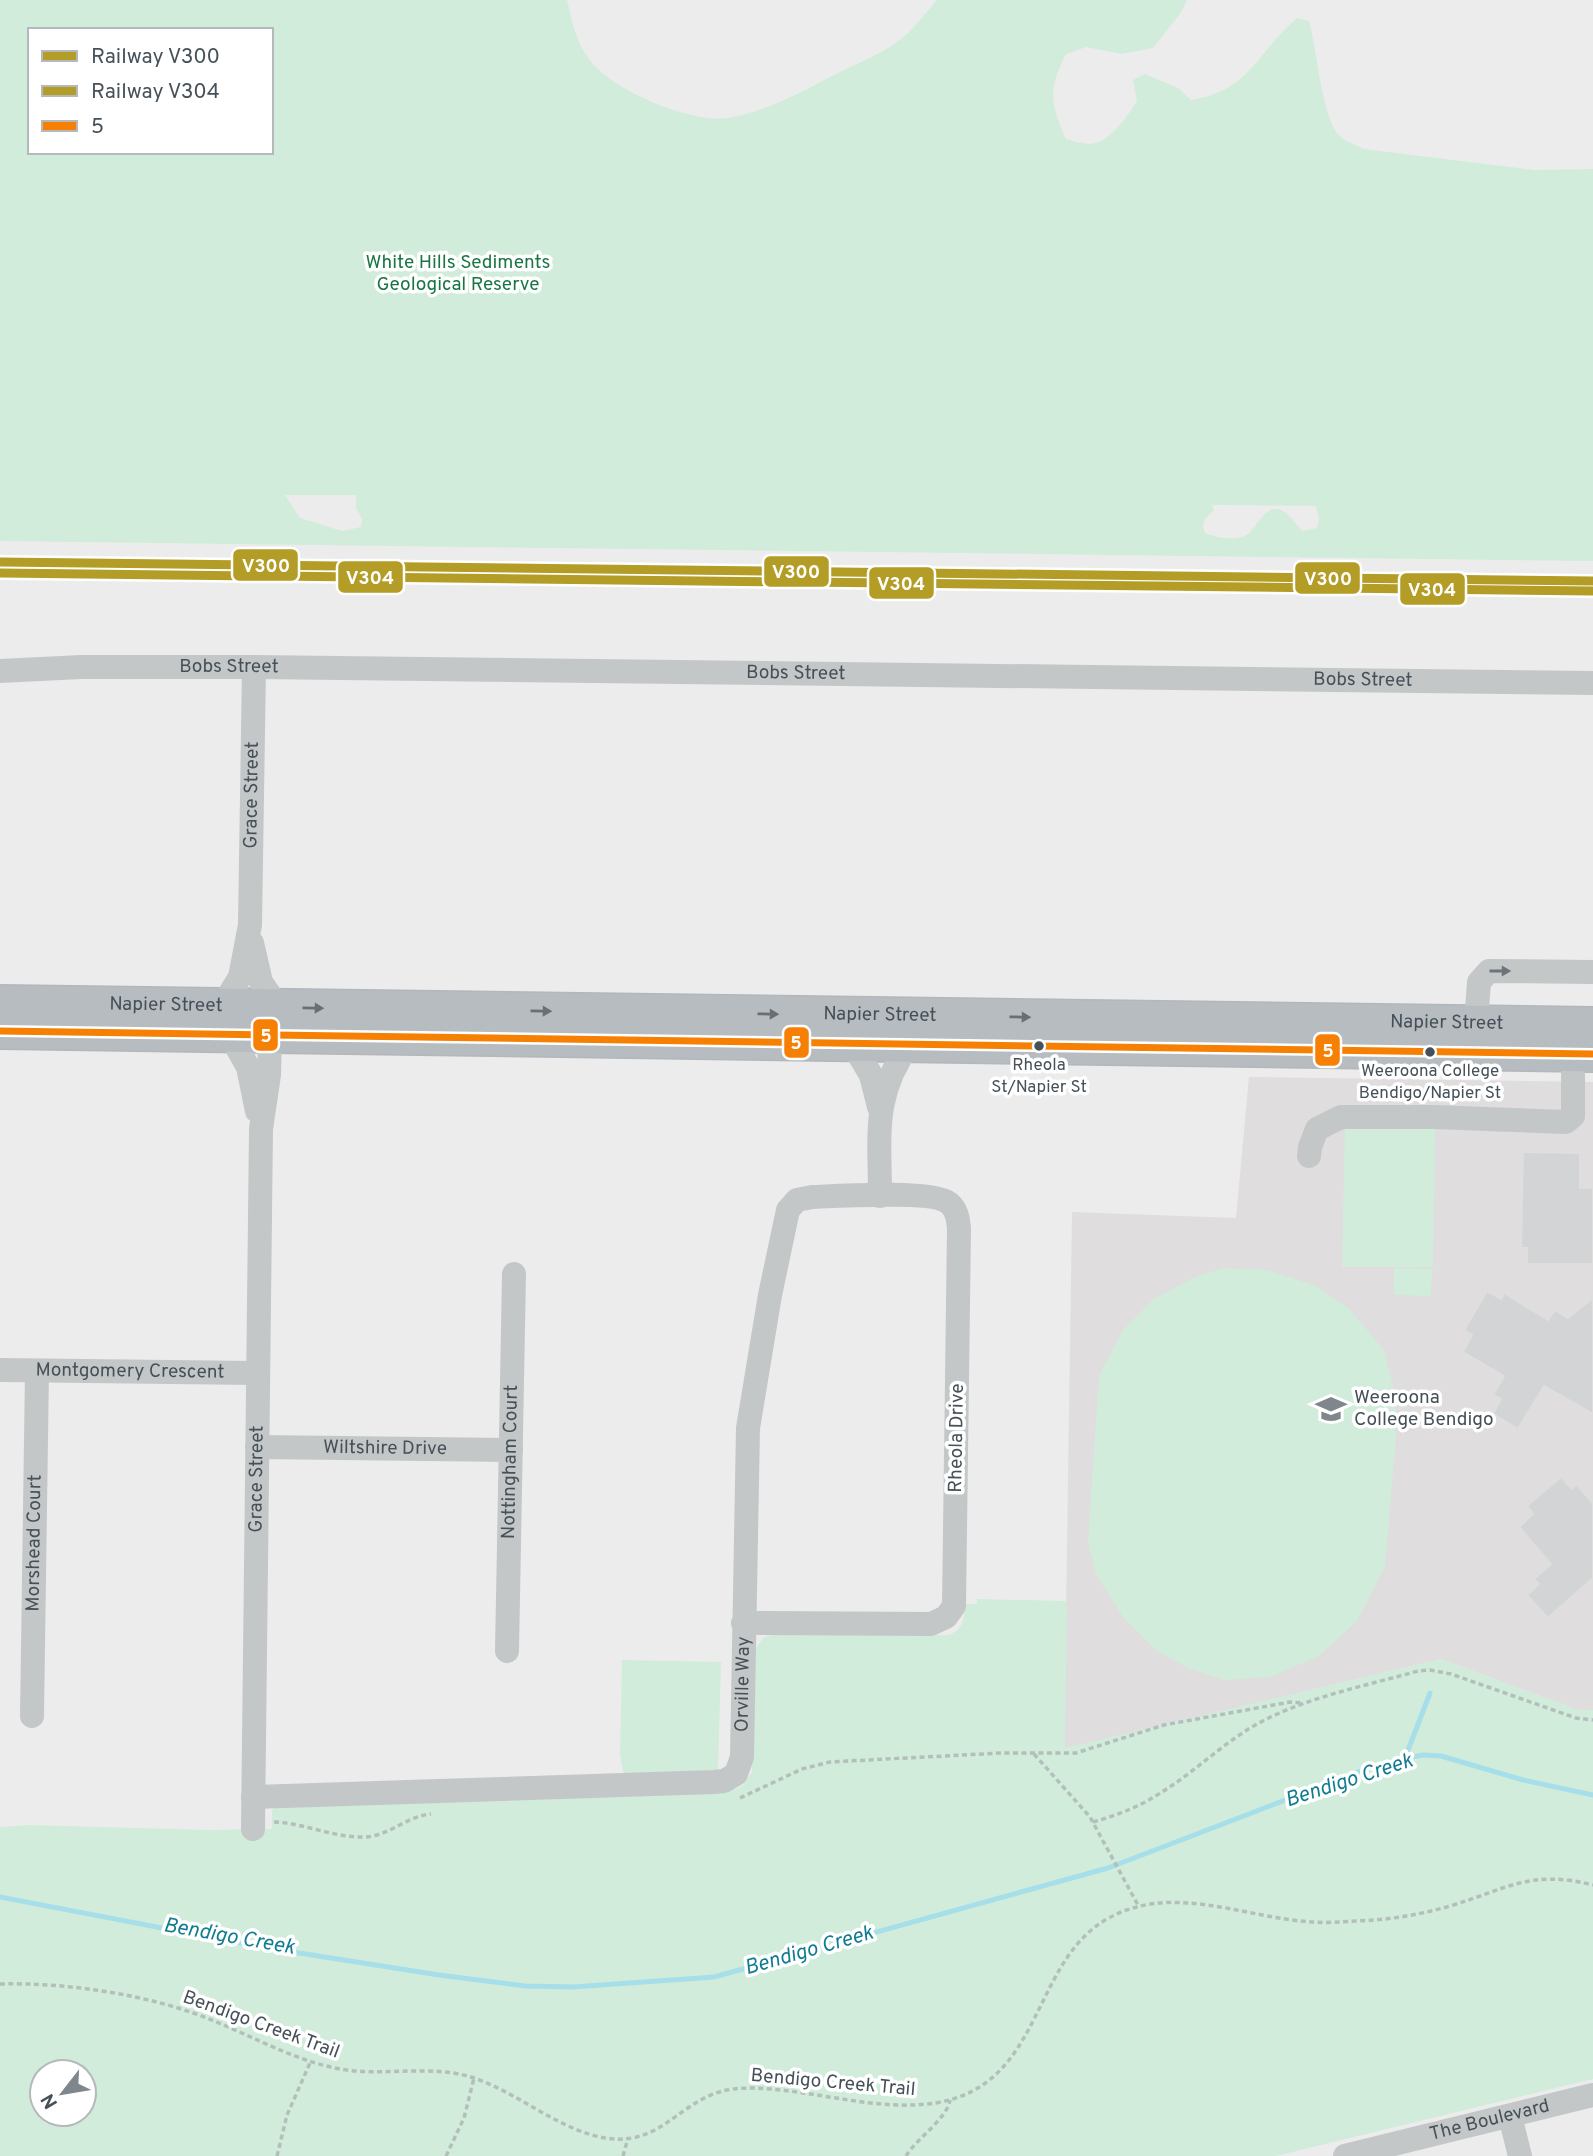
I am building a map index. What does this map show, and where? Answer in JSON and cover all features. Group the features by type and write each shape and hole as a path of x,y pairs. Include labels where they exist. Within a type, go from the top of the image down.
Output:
{"highway":[{"name":"Napier Street","path":"0,1003 87,1004 226,1020 852,1043 1583,1054"},
{"path":"87,1004 183,1018 251,1020 262,1026 274,1021"},
{"name":"Napier Street","path":"274,1021 888,1015 1593,1025"},
{"path":"888,1015 889,1024 896,1031 949,1032 1029,1045"},
{"path":"0,1018 50,1019 150,1034"},
{"name":"Napier Street","path":"0,1031 150,1034 226,1020"}],"street":[{"name":"Bobs Street","path":"0,671 81,667 254,667 1593,683"},
{"name":"Grace Street","path":"253,1816 261,1129 274,1021 258,976 250,925 254,667"},
{"name":"Grace Street","path":"250,925 240,977 226,1020 248,1067 261,1129"},
{"path":"1476,1024 1479,982 1489,971 1593,972"},
{"path":"1309,1156 1317,1129 1341,1116 1566,1122 1573,1116 1583,1054 1567,1042 1557,1037 1472,1036 1431,1022"},
{"path":"852,1043 871,1075 880,1118"},
{"path":"880,1196 880,1118 886,1084 892,1069 910,1043"},
{"name":"Orville Way","path":"253,1816 496,1790 724,1780 736,1774 742,1757 748,1428 785,1219 791,1204 803,1198 880,1196"},
{"name":"Rheola Drive","path":"743,1623 931,1624 946,1618 954,1606 958,1218 955,1210 944,1200 917,1196 880,1196"},
{"name":"Nottingham Court","path":"507,1651 514,1275"},
{"name":"Montgomery Crescent","path":"0,1370 258,1373"},
{"name":"Morshead Court","path":"32,1716 37,1371"},
{"name":"Wiltshire Drive","path":"257,1447 511,1450"},
{"name":"The Boulevard","path":"1345,2156 1593,2095"},
{"path":"1510,2116 1520,2156"}],"path":[{"path":"1095,1824 1149,1800 1257,1724 1304,1703 1418,1671 1451,1674 1576,1718 1593,1720"},
{"path":"731,1800 755,1792 802,1769 830,1762 1002,1753 1076,1754 1164,1726 1290,1702 1304,1703"},
{"path":"1034,1754 1095,1824 1138,1904"},
{"path":"253,1816 368,1837 406,1821 432,1814"},
{"name":"Bendigo Creek Trail","path":"0,1983 50,1985 153,2002 210,2019 311,2062 346,2070 441,2072 474,2078 592,2134 612,2139 642,2136 663,2127 715,2094 743,2088 775,2089 893,2105 930,2104 950,2100 980,2086 1009,2061 1028,2034 1067,1960 1090,1931 1138,1904 1191,1903 1312,1922 1383,1920 1428,1912 1525,1880 1560,1878 1593,1885"},
{"path":"278,2156 288,2115 311,2062"},
{"path":"446,2156 464,2118 474,2078"},
{"path":"906,2156 947,2111 950,2100"},
{"path":"623,2156 628,2138"}],"shaded area":[{"name":"Weeroona College Bendigo","path":"1249,1077 1593,1082 1593,1710 1578,1710 1441,1659 1064,1749 1072,1212 1236,1218"}],"green space":[{"name":"White Hills Sediments Geological Reserve","path":"0,0 567,0 581,46 600,71 633,93 673,110 711,118 727,118 770,106 872,57 906,35 937,0 1187,0 1180,14 1153,48 1122,54 1086,47 1066,54 1056,77 1054,106 1066,139 1091,144 1110,134 1126,118 1137,100 1133,80 1145,74 1178,88 1191,100 1211,95 1240,79 1297,18 1309,21 1329,115 1334,128 1348,142 1364,149 1534,170 1593,169 1593,561 0,541","holes":["285,495 356,495 356,508 362,519 361,527 342,531 300,518","1212,505 1316,506 1319,519 1317,528 1302,531 1286,513 1272,510 1267,512 1248,534 1227,538 1205,533 1203,526 1205,519 1214,510"]},
{"path":"1345,1121 1435,1124 1433,1267 1342,1267"},
{"path":"1223,1268 1267,1270 1314,1285 1349,1309 1384,1350 1395,1394 1396,1438 1385,1566 1357,1621 1319,1656 1270,1677 1224,1680 1188,1668 1157,1651 1123,1617 1096,1574 1088,1543 1099,1376 1122,1331 1155,1298 1195,1277"},
{"path":"1394,1268 1432,1269 1431,1296 1394,1295"},
{"path":"977,1599 1067,1601 1065,1748 1441,1659 1578,1710 1593,1710 1593,2079 1276,2156 0,2156 0,1827 29,1825 272,1829 272,1810 276,1807 736,1789 743,1785 752,1772 754,1651 763,1638 777,1633 949,1635 960,1626 965,1604 977,1604"},
{"path":"622,1660 721,1662 718,1770 624,1776 620,1755"}],"building":[{"path":"1523,1152 1580,1153 1580,1188 1593,1188 1593,1264 1527,1264 1527,1248 1521,1248"},
{"path":"1487,1291 1501,1299 1504,1293 1548,1320 1555,1310 1568,1318 1593,1298 1593,1414 1544,1386 1518,1429 1493,1414 1501,1399 1493,1395 1504,1376 1463,1352 1472,1335 1464,1330"},
{"path":"1561,1477 1572,1489 1576,1484 1593,1503 1593,1578 1548,1618 1527,1595 1539,1584 1534,1579 1551,1564 1519,1527 1533,1514 1527,1506"}],"waterway":[{"path":"1405,1758 1430,1693"},
{"name":"Bendigo Creek","path":"0,1897 261,1947 439,1975 525,1986 573,1987 714,1977 1108,1868 1366,1769 1405,1758 1441,1756 1523,1780 1593,1795"}],"rail line":[{"name":"V300","path":"0,562 1593,581"},
{"name":"V304","path":"0,573 1593,591"}],"transit line":[{"name":"5","path":"0,1031 1593,1054"}],"place":[{"name":"Rheola St/Napier St","path":"1039,1046"},
{"name":"Weeroona College Bendigo/Napier St","path":"1430,1052"},
{"name":"Weeroona College Bendigo","path":"1331,1409"}]}
